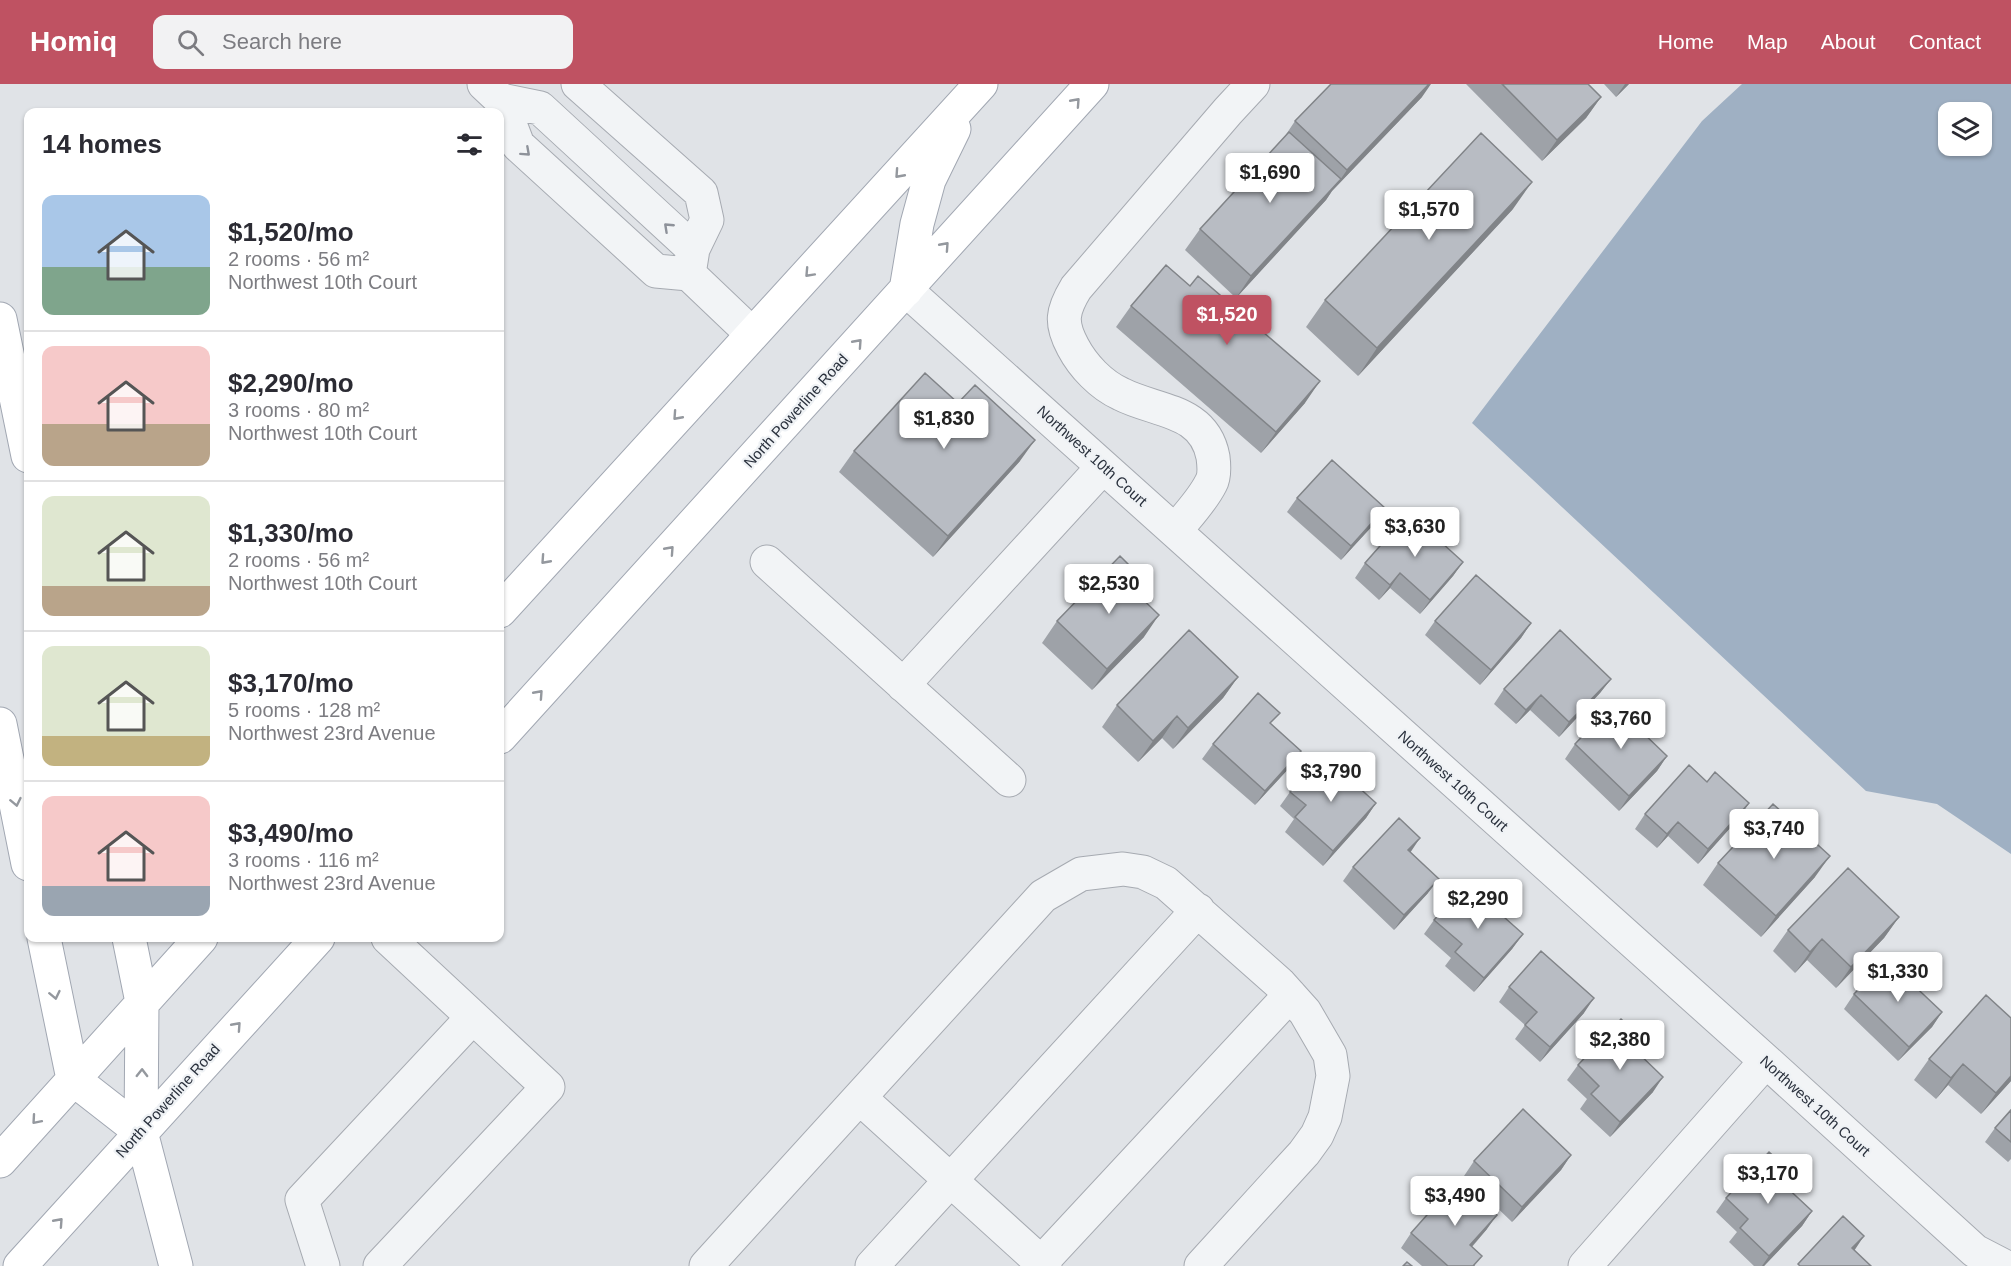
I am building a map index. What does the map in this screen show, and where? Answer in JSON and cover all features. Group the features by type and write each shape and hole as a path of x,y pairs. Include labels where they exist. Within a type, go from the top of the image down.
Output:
{"main road":[{"name":"North Powerline Road","path":"504,733 1092,84"},
{"path":"906,290 917,224 929,180 975,91"},
{"path":"504,606 975,91"},
{"path":"0,319 24,436"},
{"path":"0,724 24,844"},
{"path":"45,942 73,1079 141,1131"},
{"path":"130,942 142,1002 141,1131 176,1266"},
{"path":"0,1161 197,942"},
{"name":"North Powerline Road","path":"20,1266 314,942"}],"street":[{"path":"540,108 571,84"},
{"path":"578,84 701,194 707,220 691,262"},
{"path":"1175,531 1212,481 1215,466 1211,444 1200,428 1182,416 1119,393 1098,378 1074,349 1066,334 1062,318 1076,288 1253,84"},
{"path":"493,92 540,108 612,175 752,334"},
{"path":"493,92 501,108"},
{"path":"504,114 519,145 656,271 691,262"},
{"path":"585,205 612,175"},
{"name":"Northwest 10th Court","path":"906,290 1975,1251 2004,1266"},
{"path":"903,685 1103,467"},
{"path":"767,562 1009,780"},
{"path":"706,1266 1042,896 1081,874 1123,869 1143,872 1166,883 1198,910 1290,995 1305,1012 1330,1055 1333,1076 1325,1117 1317,1135 1304,1153 1201,1266"},
{"path":"872,1266 1198,910"},
{"path":"381,1266 548,1088 392,942"},
{"path":"860,1098 1041,1265 1290,995"},
{"path":"323,1266 302,1200 473,1017"},
{"path":"1585,1266 1766,1061"}],"water":[{"path":"1742,84 2011,84 2011,854 1937,804 1866,791 1472,423 1702,121"}],"building":[{"path":"1331,84 1429,84 1347,170 1295,121"},
{"path":"1502,84 1588,84 1601,97 1557,140"},
{"path":"1289,132 1341,179 1251,276 1200,229"},
{"path":"1481,133 1532,182 1377,348 1325,300"},
{"path":"1166,265 1190,286 1198,276 1320,381 1276,432 1131,306"},
{"path":"925,373 958,403 975,385 1035,440 948,536 854,451"},
{"path":"1332,460 1385,508 1351,546 1297,498"},
{"path":"1409,513 1463,562 1430,600 1400,573 1390,585 1365,563"},
{"path":"1120,556 1140,576 1129,586 1159,615 1107,669 1057,621"},
{"path":"1476,575 1531,623 1491,670 1435,621"},
{"path":"1189,630 1238,677 1188,728 1177,716 1153,741 1117,705"},
{"path":"1560,630 1611,679 1569,722 1541,695 1526,710 1504,689"},
{"path":"1258,693 1280,713 1270,723 1301,751 1265,791 1213,744"},
{"path":"1613,704 1667,756 1629,796 1575,744"},
{"path":"1323,755 1376,803 1333,851 1295,817 1306,805 1290,792"},
{"path":"1689,765 1707,782 1715,772 1749,803 1708,849 1678,822 1667,834 1645,814"},
{"path":"1773,804 1830,856 1776,916 1718,863"},
{"path":"1399,818 1420,838 1408,850 1439,879 1404,915 1353,867"},
{"path":"1848,868 1899,917 1851,967 1822,939 1810,952 1788,930"},
{"path":"1467,884 1523,934 1484,978 1455,952 1462,944 1434,920"},
{"path":"1541,951 1594,998 1550,1047 1525,1025 1537,1012 1509,987"},
{"path":"1887,960 1942,1012 1909,1047 1854,994"},
{"path":"1986,995 2011,1018 2011,1076 1996,1093 1963,1064 1951,1078 1929,1059"},
{"path":"1621,1019 1642,1038 1633,1048 1663,1077 1620,1122 1591,1094 1599,1086 1578,1065"},
{"path":"1523,1109 1571,1155 1522,1207 1474,1161"},
{"path":"2011,1110 2011,1142 1995,1128"},
{"path":"1769,1152 1792,1173 1782,1183 1812,1211 1769,1256 1740,1228 1748,1219 1726,1198"},
{"path":"1458,1180 1497,1215 1470,1245 1482,1256 1473,1266 1448,1266 1411,1233"},
{"path":"1843,1216 1864,1236 1852,1248 1871,1266 1800,1266 1798,1264"}]}
